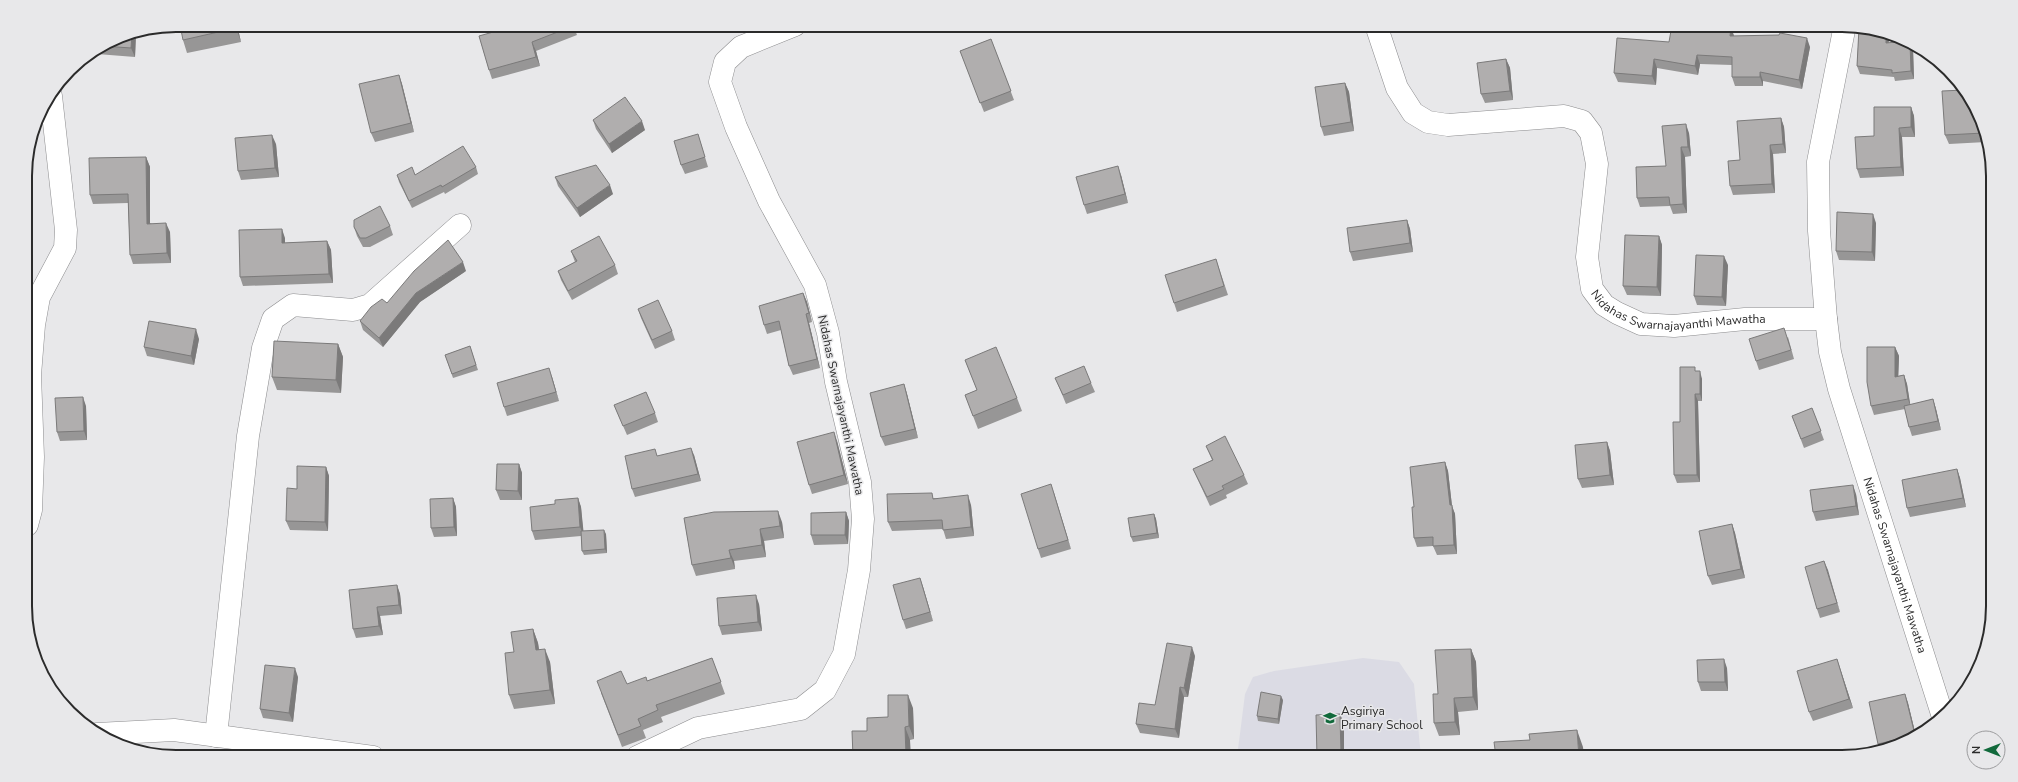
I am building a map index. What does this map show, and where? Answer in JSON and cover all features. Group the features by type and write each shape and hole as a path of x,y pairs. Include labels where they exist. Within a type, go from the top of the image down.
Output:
{"street":[{"name":"Nidahas Swarnajayanthi Mawatha","path":"652,750 698,728 801,709 825,690 844,654 858,570 863,519 860,482 836,382 828,333 815,285 769,201 736,127 720,82 725,62 741,47 778,32"},
{"name":"Nidahas Swarnajayanthi Mawatha","path":"1378,32 1397,88 1413,113 1428,122 1448,126 1564,116 1582,121 1591,133 1597,164 1587,257 1592,289 1604,305 1641,324 1674,326 1745,319 1826,319"},
{"name":"Nidahas Swarnajayanthi Mawatha","path":"1844,32 1818,162 1819,231 1830,352 1839,388 1941,711"},
{"path":"32,350 34,325 39,297 65,248 66,230 52,103"},
{"path":"216,736 248,436 263,348 273,319 292,305 353,310 370,305 460,225"},
{"path":"32,430 32,484"},
{"path":"109,733 174,730 321,750"}],"shaded area":[{"name":"Asgiriya Primary School","path":"1363,658 1399,662 1414,684 1420,750 1238,750 1245,694 1253,677 1274,671"}],"building":[{"path":"181,32 218,32 183,40"},
{"path":"493,32 558,32 532,42 536,57 489,70 479,36"},
{"path":"1671,32 1730,32 1730,36 1779,35 1780,33 1807,38 1799,80 1760,72 1760,77 1732,77 1732,57 1697,55 1695,66 1654,59 1652,76 1614,73 1617,38 1669,42"},
{"path":"1859,33 1880,37 1886,39 1886,43 1895,42 1910,49 1911,71 1892,73 1892,70 1857,66"},
{"path":"132,39 131,48 113,47"},
{"path":"991,39 1011,91 980,103 960,51"},
{"path":"1506,59 1510,91 1481,94 1477,63"},
{"path":"399,75 411,123 371,133 359,84"},
{"path":"1345,83 1351,122 1321,127 1315,87"},
{"path":"1958,90 1967,104 1979,133 1945,135 1942,91"},
{"path":"625,97 642,121 609,144 593,120"},
{"path":"1874,107 1911,107 1911,127 1899,128 1901,167 1857,169 1855,137 1874,136"},
{"path":"1781,118 1783,144 1770,145 1772,184 1730,186 1728,161 1740,160 1737,121"},
{"path":"1686,124 1688,147 1681,147 1683,204 1670,205 1669,197 1637,198 1636,167 1666,166 1662,126"},
{"path":"698,134 705,157 681,165 674,141"},
{"path":"272,135 275,168 238,171 235,138"},
{"path":"463,146 476,167 442,187 441,185 409,201 397,175 412,167 415,175"},
{"path":"146,157 147,224 166,223 167,253 130,255 128,194 90,195 89,158"},
{"path":"596,165 610,185 577,208 555,177"},
{"path":"1118,166 1125,194 1084,205 1076,177"},
{"path":"380,206 390,226 366,238 360,238 354,227 354,220"},
{"path":"1837,212 1873,214 1872,252 1836,251"},
{"path":"1407,220 1410,243 1350,252 1347,228"},
{"path":"282,229 282,243 327,241 329,274 240,277 239,230"},
{"path":"1625,235 1659,236 1657,287 1623,286"},
{"path":"599,236 615,265 568,291 558,271 577,261 571,251"},
{"path":"448,240 463,262 416,293 379,338 360,321 371,307 382,299 387,303 414,271"},
{"path":"1696,255 1724,256 1722,297 1694,296"},
{"path":"1216,259 1224,286 1174,303 1165,275"},
{"path":"803,293 809,313 806,314 817,359 789,366 779,321 764,325 759,306"},
{"path":"658,300 672,331 652,340 638,309"},
{"path":"149,321 196,329 191,356 144,347"},
{"path":"1784,328 1791,350 1756,361 1749,339"},
{"path":"274,341 338,344 336,380 272,377"},
{"path":"470,346 476,365 452,374 445,355"},
{"path":"996,347 1017,398 973,416 965,395 977,390 965,360"},
{"path":"1867,347 1895,347 1895,377 1904,375 1908,399 1871,406 1867,382"},
{"path":"1084,366 1091,383 1063,395 1055,378"},
{"path":"1680,367 1695,367 1695,371 1700,371 1700,394 1695,394 1697,475 1674,475 1673,422 1680,422"},
{"path":"549,368 556,392 504,407 497,383"},
{"path":"904,384 915,429 881,437 870,393"},
{"path":"646,392 655,413 623,426 614,405"},
{"path":"83,397 84,431 57,432 55,398"},
{"path":"1933,399 1938,421 1909,427 1904,406"},
{"path":"1812,408 1821,431 1801,439 1792,416"},
{"path":"834,432 844,475 809,485 797,442"},
{"path":"1225,436 1244,475 1222,486 1224,489 1207,497 1193,469 1213,460 1206,446"},
{"path":"1607,442 1610,475 1578,479 1575,445"},
{"path":"691,448 698,474 632,489 625,456 655,449 657,456"},
{"path":"1445,462 1450,505 1452,505 1454,545 1433,546 1433,537 1414,538 1412,507 1414,507 1410,467"},
{"path":"497,464 519,464 518,491 496,490"},
{"path":"297,466 326,467 325,522 286,521 287,488 297,489"},
{"path":"1957,469 1963,498 1907,508 1902,480"},
{"path":"1051,484 1068,540 1038,549 1021,494"},
{"path":"1853,485 1856,506 1813,512 1810,490"},
{"path":"932,493 933,499 968,495 971,527 943,530 942,520 888,522 887,494"},
{"path":"453,498 454,527 431,528 430,499"},
{"path":"578,498 580,527 532,531 530,507 555,504 555,500"},
{"path":"778,511 780,526 760,529 762,545 729,550 731,558 692,565 684,518 714,512"},
{"path":"846,512 845,535 811,535 811,513"},
{"path":"1154,514 1157,533 1131,537 1128,518"},
{"path":"1732,524 1741,569 1708,576 1699,531"},
{"path":"604,530 605,549 582,551 581,531"},
{"path":"1824,561 1837,603 1817,609 1805,567"},
{"path":"920,578 930,612 903,620 893,585"},
{"path":"397,585 399,605 377,607 379,626 353,629 349,590"},
{"path":"756,595 758,622 719,626 717,598"},
{"path":"533,629 536,650 545,649 550,690 509,695 505,653 514,652 511,632"},
{"path":"1167,643 1192,647 1184,688 1180,687 1175,729 1136,724 1139,703 1155,705"},
{"path":"1471,649 1473,697 1454,698 1455,722 1434,723 1433,694 1438,694 1435,650"},
{"path":"712,658 721,682 656,705 658,710 638,719 641,726 618,735 597,681 621,671 627,684 646,677 647,681"},
{"path":"1724,659 1725,682 1698,682 1697,660"},
{"path":"1837,659 1849,699 1809,712 1797,671"},
{"path":"265,665 295,668 289,713 260,709"},
{"path":"1261,692 1281,696 1278,719 1257,716"},
{"path":"1905,694 1914,731 1894,740 1878,744 1869,702"},
{"path":"888,695 908,695 909,726 905,727 906,750 853,750 852,731 867,731 867,718 888,717"},
{"path":"1340,714 1341,750 1317,750 1316,715"},
{"path":"1577,730 1578,750 1495,750 1494,742 1530,740 1529,734"}],"place":[{"name":"Asgiriya Primary School","path":"1330,718"}]}
